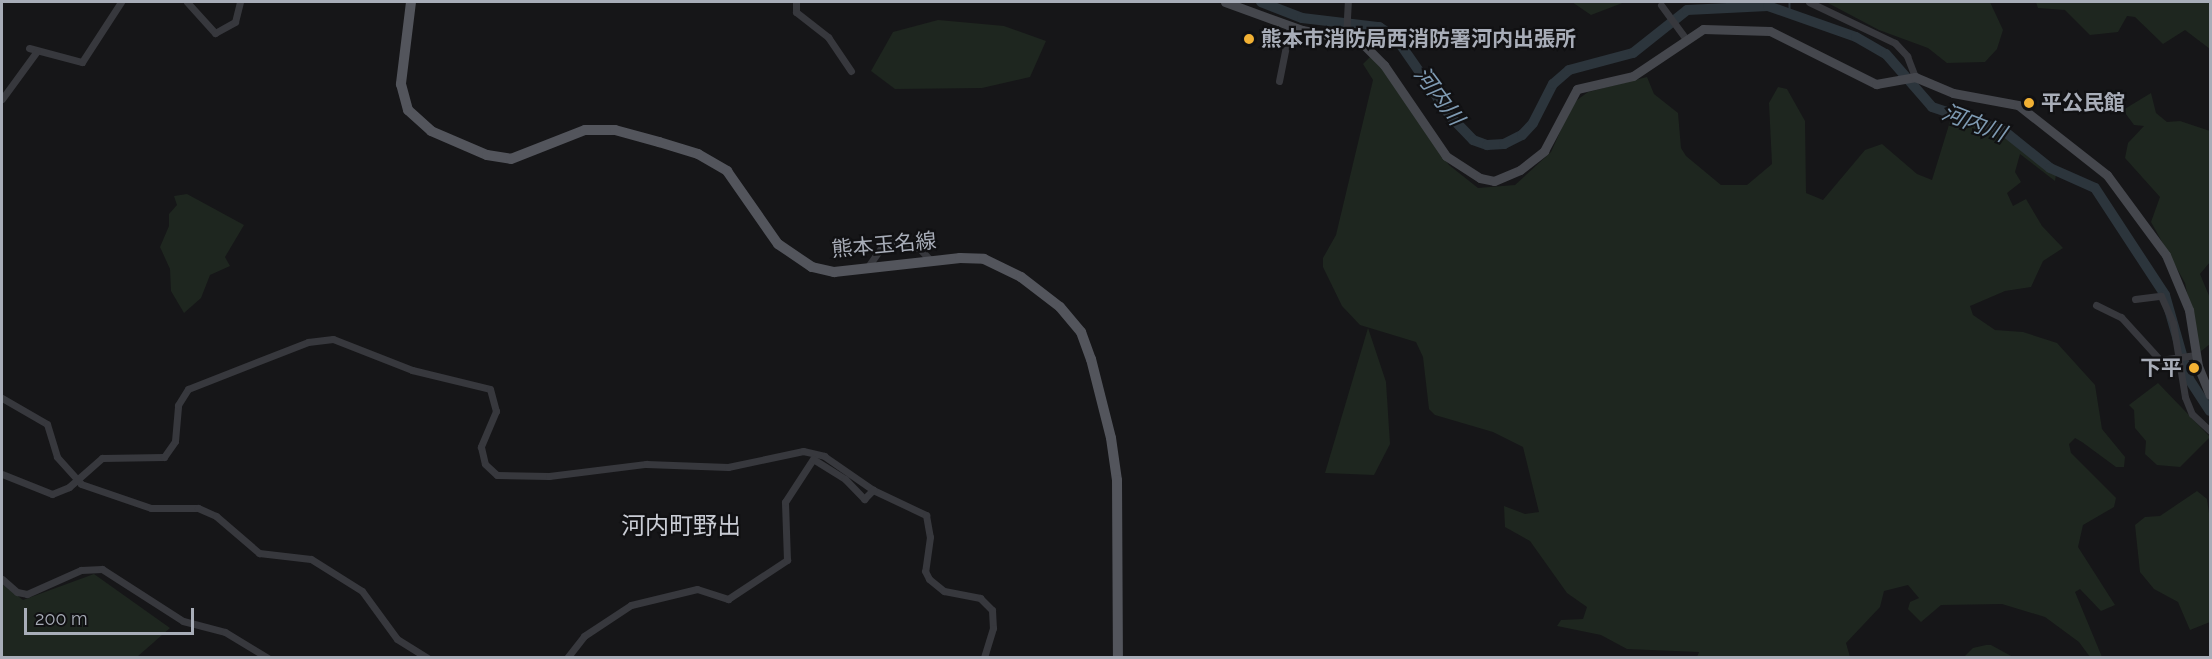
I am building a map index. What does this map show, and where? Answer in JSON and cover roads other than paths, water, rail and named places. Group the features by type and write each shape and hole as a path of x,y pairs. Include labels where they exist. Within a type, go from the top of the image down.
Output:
{"main road":[{"name":"熊本玉名線","path":"411,2 401,84 408,111 431,131 499,158 526,156 573,133 597,129 698,154 727,171 792,256 834,272 972,258 999,265 1065,312 1081,332 1091,359 1111,438 1116,480 1118,657"},
{"path":"1225,2 1290,26 1346,34 1372,51 1446,156 1480,178 1494,181 1520,170 1544,151 1577,89 1633,76 1703,29 1770,31 1876,84 1888,85 1911,77 1953,93 2018,105 2092,159 2169,260 2193,325 2194,355 2201,378 2211,395"}],"street":[{"path":"29,48 82,62 121,2"},
{"path":"187,2 215,33 235,22 240,2"},
{"path":"796,2 795,12 828,37 851,71"},
{"path":"1346,34 1349,18 1348,2"},
{"path":"1809,2 1895,43 1907,56 1911,77"},
{"path":"1661,5 1686,39"},
{"path":"1279,81 1290,26"},
{"path":"2,99 37,51"},
{"path":"865,270 881,248 894,241 919,248 932,261"},
{"path":"2135,299 2161,296 2173,323 2178,357 2192,414 2211,431"},
{"path":"2096,305 2121,317 2160,360 2194,355"},
{"path":"2,474 52,494 76,480 102,458 165,457 175,441 182,397 197,383 261,364 308,342 333,339 412,370 490,388 496,411 481,447 485,464 497,475 549,476 646,464 728,467 803,451 824,456 873,490 926,515 930,537 925,571 936,587 980,598 992,610 993,628 984,657"},
{"path":"2,398 47,424 57,457 76,480 96,493 138,505 205,510 259,553 311,559 362,591 397,639 427,657"},
{"path":"567,657 584,636 631,605 697,589 728,598 787,560 785,502 813,459 845,479 864,499 873,490"},
{"path":"2,579 17,592 27,594 81,570 102,569 183,621 225,632 268,657"}],"waterway":[{"name":"河内川","path":"1261,2 1302,18 1379,27 1396,38 1451,117 1473,140 1487,145 1504,144 1522,135 1533,123 1553,84 1569,70 1633,53 1687,10 1768,6 1856,37 1886,54 1932,107 2004,131 2050,168 2095,188 2165,295 2189,379 2210,411"},
{"path":"1790,2 1790,14"}],"place":[{"name":"熊本市消防局西消防署河内出張所","path":"1249,39"},
{"name":"平公民館","path":"2029,103"},
{"name":"下平","path":"2194,368"}],"district":[{"name":"河内町野出","path":"681,526"}]}
